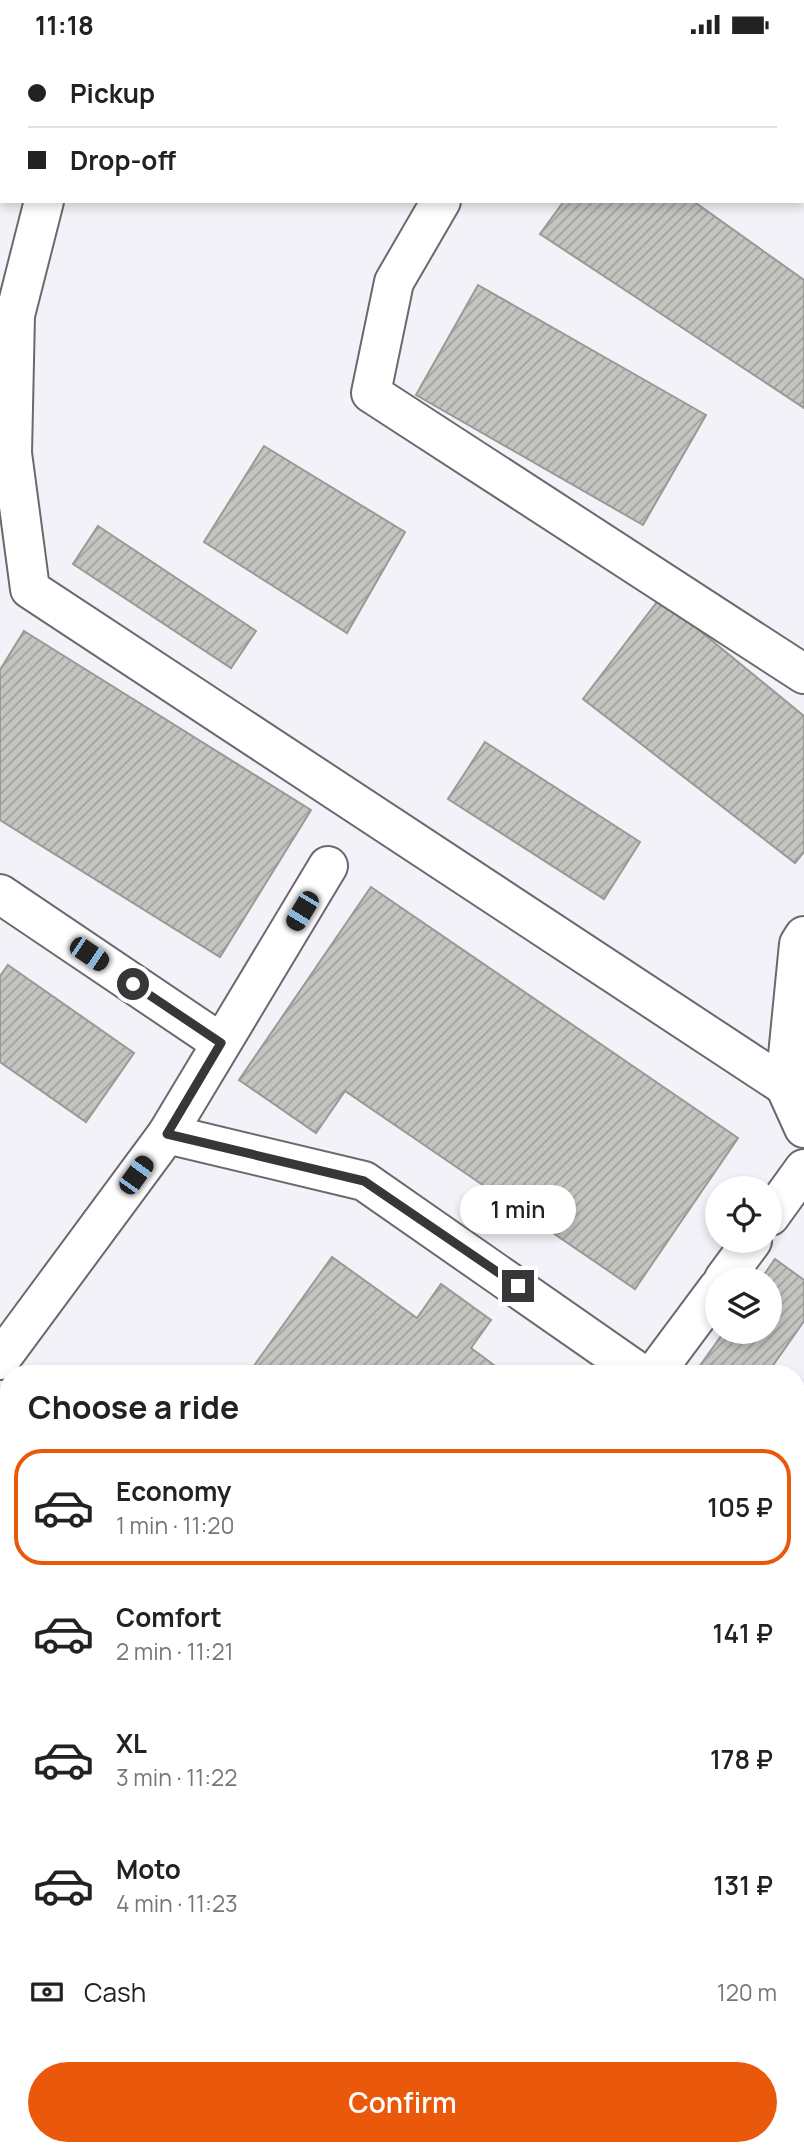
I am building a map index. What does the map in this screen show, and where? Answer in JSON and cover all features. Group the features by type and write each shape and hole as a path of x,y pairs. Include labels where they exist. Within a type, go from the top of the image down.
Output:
{"main road":[{"path":"43,203 15,315 12,453 30,589 785,1086"},
{"path":"440,203 394,282 371,393 804,674"},
{"path":"0,1360 167,1134 328,866"},
{"path":"0,894 221,1043"},
{"path":"804,936 799,944 785,1086 804,1128"},
{"path":"167,1134 364,1181 628,1365"},
{"path":"782,1199 804,1169"},
{"path":"661,1365 705,1305"}],"building":[{"path":"563,203 696,203 804,280 804,408 540,234"},
{"path":"478,285 706,415 643,525 416,395"},
{"path":"264,446 405,532 347,633 204,542"},
{"path":"98,526 256,631 231,668 73,564"},
{"path":"660,598 804,716 804,852 795,863 583,699"},
{"path":"24,631 311,810 220,957 0,820 0,670"},
{"path":"485,742 640,842 604,899 448,799"},
{"path":"371,887 738,1138 712,1176 705,1176 705,1186 635,1289 345,1091 316,1133 239,1080"},
{"path":"8,965 134,1053 86,1122 0,1062 0,976"},
{"path":"332,1257 417,1318 441,1284 491,1320 471,1348 494,1365 254,1365"},
{"path":"775,1259 804,1280 804,1321 773,1365 700,1365 715,1344 782,1344 782,1267 769,1267"}],"route":[{"path":"133,984 221,1043 167,1134 364,1181 518,1286"}]}
